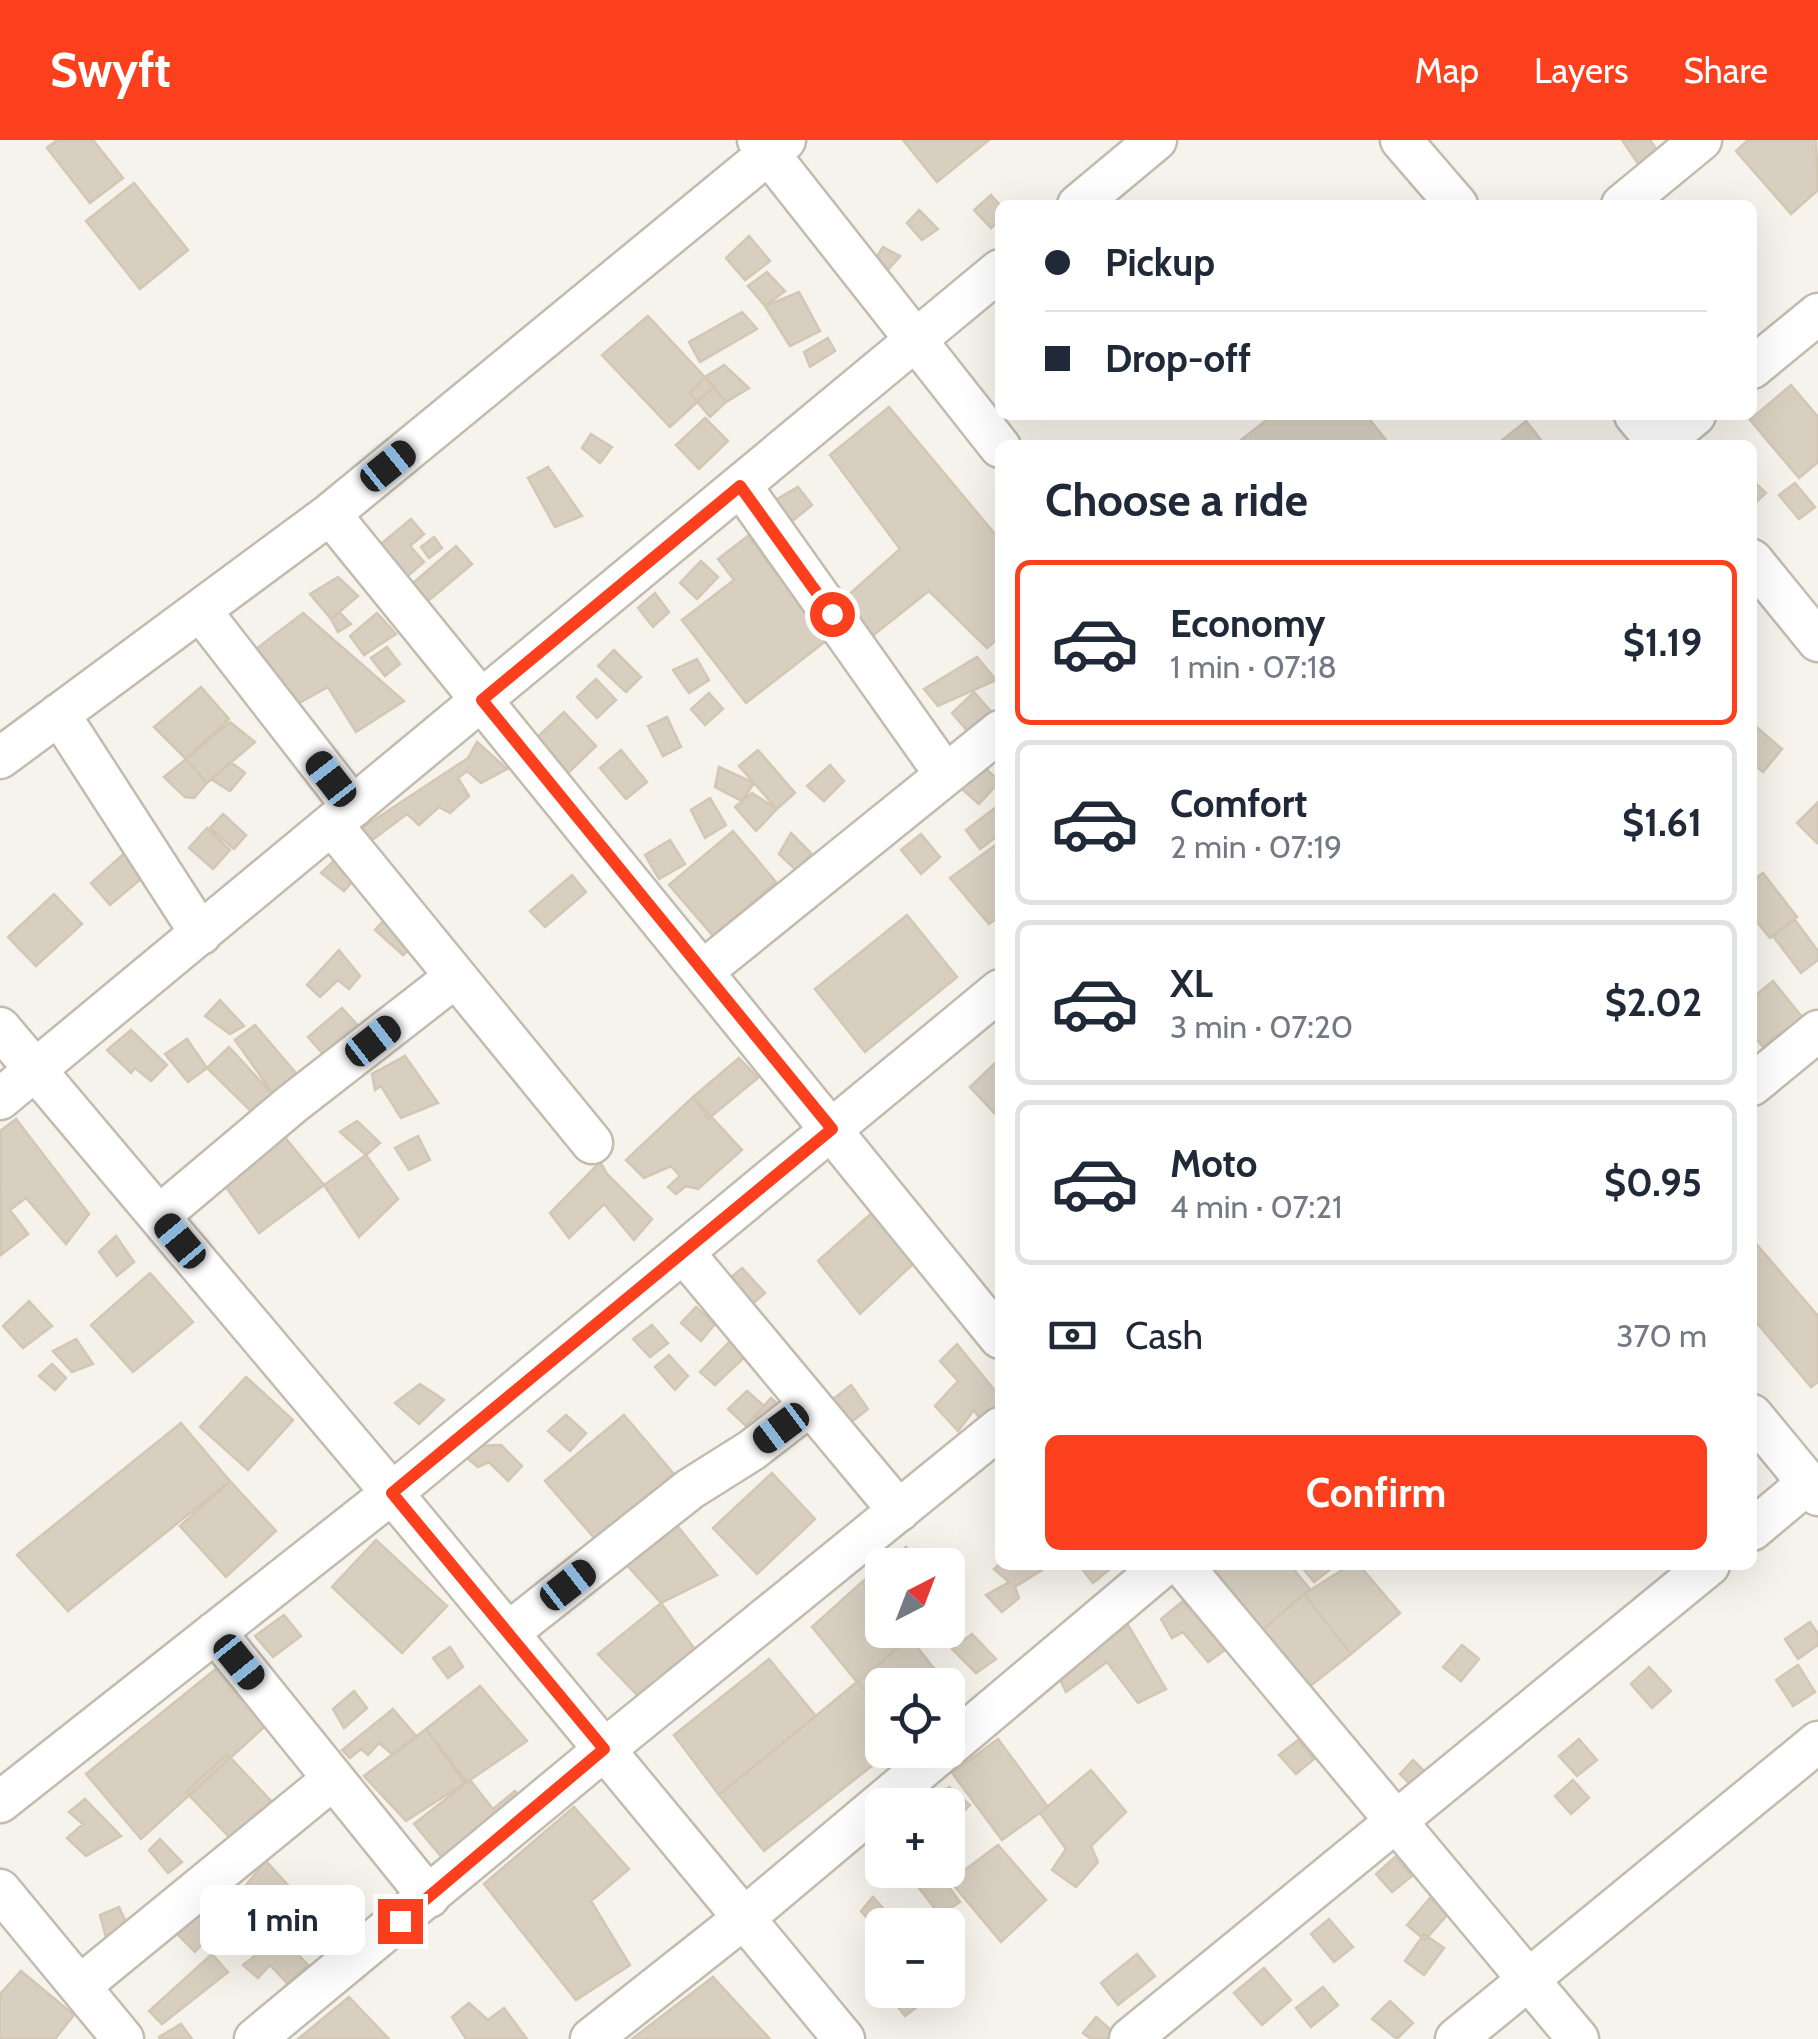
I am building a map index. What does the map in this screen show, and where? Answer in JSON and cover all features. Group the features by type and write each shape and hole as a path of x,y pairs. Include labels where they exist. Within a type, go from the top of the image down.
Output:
{"street":[{"path":"1084,200 1156,140"},
{"path":"1402,140 1453,200"},
{"path":"1628,200 1701,140"},
{"path":"0,758 330,514 771,145 995,442"},
{"path":"0,1100 995,274"},
{"path":"1757,364 1818,314"},
{"path":"1639,420 1656,440"},
{"path":"1666,440 1689,420"},
{"path":"740,486 945,774"},
{"path":"330,514 995,1332"},
{"path":"1757,566 1818,642"},
{"path":"200,610 454,978 592,1143"},
{"path":"59,714 201,934"},
{"path":"703,971 995,734"},
{"path":"159,1216 292,1104 454,978"},
{"path":"0,1802 392,1493 995,994"},
{"path":"0,1028 844,2039"},
{"path":"1757,1081 1818,1031"},
{"path":"683,1252 899,1511"},
{"path":"508,1632 690,1490 752,1450 810,1405"},
{"path":"1757,1420 1813,1489 1757,1527"},
{"path":"255,2039 995,1432"},
{"path":"965,1732 1158,1570"},
{"path":"1186,1570 1578,2039"},
{"path":"1130,2039 1704,1570"},
{"path":"215,1632 429,1898"},
{"path":"1456,2039 1818,1742"},
{"path":"590,2039 744,1918 922,1768"},
{"path":"80,1986 333,1779"},
{"path":"0,1890 123,2039"}],"building":[{"path":"57,140 93,140 123,178 90,203 47,148"},
{"path":"903,140 989,140 937,182"},
{"path":"1622,140 1650,140 1664,161 1645,174"},
{"path":"1748,140 1816,140 1818,190 1791,214 1736,151"},
{"path":"134,183 188,250 140,289 86,221"},
{"path":"991,195 996,200 995,224 991,228 974,210"},
{"path":"919,210 938,229 922,240 907,223"},
{"path":"749,236 770,261 745,280 726,258"},
{"path":"883,247 900,256 887,271 873,263"},
{"path":"767,272 785,291 765,306 748,286"},
{"path":"799,292 820,331 790,346 765,306"},
{"path":"742,312 757,329 700,362 689,342"},
{"path":"648,316 714,387 670,427 602,355"},
{"path":"828,338 835,351 810,367 804,352"},
{"path":"724,365 749,388 726,402 705,377"},
{"path":"705,377 726,402 710,417 690,393"},
{"path":"1791,385 1818,417 1818,462 1799,478 1750,420 1757,420 1757,414"},
{"path":"889,407 995,534 995,641 987,648 929,591 871,637 843,600 900,549 830,455"},
{"path":"705,418 728,441 699,469 676,445"},
{"path":"1267,420 1370,420 1386,440 1241,440"},
{"path":"1526,421 1541,440 1502,440"},
{"path":"591,434 612,447 600,463 582,448"},
{"path":"548,467 582,516 555,527 528,478"},
{"path":"1795,483 1815,507 1799,519 1779,495"},
{"path":"1757,485 1766,493 1757,501"},
{"path":"798,487 812,505 790,523 774,501"},
{"path":"411,519 424,534 410,546 424,562 402,581 375,549"},
{"path":"748,536 827,640 746,703 682,620 734,580 718,559"},
{"path":"434,537 442,548 429,558 421,547"},
{"path":"456,546 472,564 427,602 412,584"},
{"path":"701,561 718,577 697,599 680,583"},
{"path":"338,577 358,596 331,619 310,594"},
{"path":"655,593 669,612 653,627 638,608"},
{"path":"339,612 351,624 338,632 331,619"},
{"path":"303,613 404,701 356,732 328,687 290,708 252,652"},
{"path":"377,613 396,634 364,655 350,636"},
{"path":"387,647 400,664 385,676 371,658"},
{"path":"614,650 641,677 626,692 598,666"},
{"path":"977,657 995,679 938,706 924,689"},
{"path":"697,659 709,680 689,693 673,670"},
{"path":"596,679 616,700 597,718 577,697"},
{"path":"201,687 229,719 186,759 154,727"},
{"path":"974,692 994,715 971,735 952,713"},
{"path":"709,693 723,709 705,725 691,709"},
{"path":"564,712 596,746 565,776 533,741"},
{"path":"667,717 681,747 663,756 648,726"},
{"path":"230,722 255,742 207,783 186,759"},
{"path":"1757,727 1782,749 1763,772 1757,767"},
{"path":"477,742 507,769 481,783 467,771 458,778 469,796 450,813 439,807 419,825 407,814 371,841 359,830 468,758"},
{"path":"621,750 647,782 626,799 600,768"},
{"path":"758,750 795,793 777,809 739,766"},
{"path":"186,759 207,783 194,798 185,797 164,777"},
{"path":"231,762 245,773 230,791 211,779"},
{"path":"830,765 844,781 824,801 807,786"},
{"path":"981,765 995,777 995,786 979,804 962,789"},
{"path":"719,767 754,783 742,801 715,787"},
{"path":"752,793 777,809 756,831 735,807"},
{"path":"710,798 726,825 705,838 691,810"},
{"path":"1818,802 1818,842 1817,843 1797,823"},
{"path":"995,808 995,838 980,849 966,830"},
{"path":"223,814 246,835 234,849 210,828"},
{"path":"207,828 230,850 213,869 189,848"},
{"path":"733,831 776,882 713,936 669,885"},
{"path":"791,833 811,853 796,870 779,854"},
{"path":"921,834 940,857 921,874 901,850"},
{"path":"670,840 685,864 659,879 645,855"},
{"path":"995,846 995,920 989,924 950,878"},
{"path":"129,849 149,872 110,905 91,883"},
{"path":"337,858 357,876 344,891 321,873"},
{"path":"1763,873 1797,917 1770,938 1757,922 1757,877"},
{"path":"572,875 586,892 545,927 530,911"},
{"path":"54,894 82,924 36,966 8,937"},
{"path":"395,908 416,944 403,955 375,930"},
{"path":"907,915 957,977 865,1052 815,989"},
{"path":"1795,920 1818,951 1818,960 1801,973 1773,936"},
{"path":"339,950 360,976 349,989 338,980 320,997 307,985"},
{"path":"1773,981 1802,1017 1763,1047 1757,1039 1757,994"},
{"path":"220,1000 244,1026 230,1034 205,1016"},
{"path":"342,1008 361,1029 328,1060 308,1037"},
{"path":"255,1025 301,1079 276,1098 235,1040"},
{"path":"131,1030 167,1065 151,1081 135,1068 131,1073 107,1050"},
{"path":"187,1039 207,1068 188,1082 165,1054"},
{"path":"229,1047 276,1098 259,1119 207,1068"},
{"path":"405,1056 438,1103 401,1118 381,1086 375,1090 372,1074"},
{"path":"739,1058 758,1078 708,1119 693,1097"},
{"path":"995,1063 995,1114 970,1087"},
{"path":"693,1097 742,1150 698,1189 686,1186 676,1194 668,1187 680,1176 671,1166 644,1178 626,1160"},
{"path":"16,1119 89,1214 66,1244 26,1198 10,1210 28,1234 1,1255 0,1131"},
{"path":"357,1121 380,1143 366,1155 340,1132"},
{"path":"283,1135 324,1185 259,1233 221,1180"},
{"path":"418,1136 430,1160 409,1170 395,1148"},
{"path":"366,1155 398,1199 359,1237 324,1185"},
{"path":"600,1162 652,1219 634,1240 604,1204 569,1238 550,1213"},
{"path":"875,1210 913,1264 860,1314 818,1261"},
{"path":"116,1236 134,1262 117,1276 99,1252"},
{"path":"1757,1245 1818,1316 1818,1382 1811,1387 1757,1323"},
{"path":"742,1268 765,1293 751,1305 728,1280"},
{"path":"150,1273 193,1322 133,1372 91,1325"},
{"path":"29,1301 52,1326 23,1348 3,1326"},
{"path":"696,1307 715,1324 701,1341 681,1323"},
{"path":"652,1325 668,1343 650,1357 633,1339"},
{"path":"736,1335 752,1350 715,1385 700,1372"},
{"path":"76,1339 93,1364 72,1372 53,1351"},
{"path":"957,1344 995,1391 995,1410 984,1425 974,1410 958,1431 935,1406 958,1381 940,1361"},
{"path":"669,1355 688,1376 675,1390 655,1367"},
{"path":"52,1364 66,1378 55,1390 39,1376"},
{"path":"246,1377 293,1420 248,1470 200,1427"},
{"path":"420,1384 444,1400 419,1424 395,1403"},
{"path":"851,1385 868,1409 849,1424 832,1400"},
{"path":"747,1391 764,1406 746,1426 728,1409"},
{"path":"771,1398 788,1413 770,1433 754,1417"},
{"path":"566,1415 586,1433 570,1451 548,1431"},
{"path":"624,1415 674,1474 596,1540 545,1481"},
{"path":"181,1423 230,1481 68,1611 17,1555"},
{"path":"501,1445 522,1466 508,1481 489,1462 478,1467 466,1457 475,1446"},
{"path":"772,1473 815,1519 757,1574 713,1528"},
{"path":"230,1481 276,1531 226,1577 180,1526"},
{"path":"674,1522 717,1575 661,1603 626,1564"},
{"path":"376,1540 447,1606 402,1653 332,1587"},
{"path":"995,1570 1042,1570 1015,1587 1019,1598 1002,1612 986,1595 1009,1582"},
{"path":"1083,1570 1109,1570 1093,1583"},
{"path":"1294,1570 1310,1589 1261,1631 1216,1572"},
{"path":"1304,1570 1330,1570 1314,1582"},
{"path":"1342,1570 1363,1570 1400,1613 1351,1654 1304,1594"},
{"path":"862,1582 865,1648 898,1648 874,1668 865,1668 865,1675 857,1682 812,1627"},
{"path":"1304,1594 1351,1654 1309,1687 1261,1631"},
{"path":"1183,1601 1225,1650 1208,1662 1183,1632 1172,1638 1161,1619"},
{"path":"661,1603 699,1655 642,1700 598,1654"},
{"path":"284,1615 301,1636 273,1657 255,1636"},
{"path":"1810,1622 1818,1634 1818,1645 1798,1659 1785,1639"},
{"path":"1128,1625 1166,1689 1138,1703 1107,1662 1066,1692 1058,1675"},
{"path":"972,1634 996,1659 976,1673 952,1649 965,1648 965,1639"},
{"path":"1462,1645 1479,1659 1461,1681 1443,1667"},
{"path":"450,1647 463,1667 448,1678 433,1658"},
{"path":"898,1648 918,1648 934,1668 874,1668"},
{"path":"769,1659 816,1716 719,1795 674,1735"},
{"path":"222,1664 272,1720 141,1839 86,1774"},
{"path":"1798,1665 1815,1692 1793,1706 1776,1680"},
{"path":"1649,1667 1671,1691 1652,1708 1631,1684"},
{"path":"865,1675 865,1692 857,1682"},
{"path":"857,1682 865,1692 865,1768 869,1768 764,1851 719,1795"},
{"path":"480,1686 527,1741 467,1782 426,1729"},
{"path":"354,1691 367,1708 344,1728 333,1709"},
{"path":"393,1709 417,1737 393,1755 379,1743 368,1755 361,1749 350,1758 342,1750"},
{"path":"426,1729 465,1783 406,1821 364,1776"},
{"path":"998,1739 1048,1807 1002,1840 952,1773 965,1768 965,1763"},
{"path":"1579,1739 1597,1760 1577,1776 1559,1756"},
{"path":"1298,1740 1314,1759 1296,1774 1279,1755"},
{"path":"227,1754 273,1803 233,1841 186,1792"},
{"path":"1413,1760 1432,1779 1418,1792 1400,1774"},
{"path":"1091,1770 1126,1812 1091,1846 1098,1862 1076,1887 1052,1870 1066,1849 1040,1813"},
{"path":"470,1780 493,1809 515,1791 531,1810 453,1871 414,1824"},
{"path":"1573,1780 1589,1798 1571,1814 1555,1796"},
{"path":"85,1799 121,1836 86,1856 67,1838 83,1824 69,1812"},
{"path":"574,1807 629,1869 591,1901 630,1965 576,2000 484,1884"},
{"path":"160,1839 182,1862 168,1873 149,1850"},
{"path":"998,1845 1046,1900 1001,1942 956,1888 965,1888 965,1870"},
{"path":"1395,1857 1412,1876 1392,1892 1376,1874"},
{"path":"266,1861 307,1906 286,1929 241,1891"},
{"path":"919,1888 950,1888 960,1902 951,1908 935,1908"},
{"path":"873,1897 883,1908 865,1908 865,1916 861,1911"},
{"path":"1430,1898 1448,1914 1425,1940 1407,1925"},
{"path":"217,1903 237,1925 221,1944 208,1937 195,1952 176,1933 191,1917 200,1918"},
{"path":"119,1907 129,1929 107,1941 100,1915"},
{"path":"1329,1919 1353,1947 1334,1962 1311,1934"},
{"path":"1424,1934 1444,1948 1424,1975 1405,1961"},
{"path":"280,1936 308,1965 287,1983 270,1965 258,1978 243,1965"},
{"path":"212,1954 228,1972 162,2024 149,2011"},
{"path":"1137,1954 1155,1976 1118,2005 1101,1983"},
{"path":"1264,1968 1291,2000 1262,2025 1234,1993"},
{"path":"21,1971 74,2015 55,2039 0,2039 0,1994"},
{"path":"713,1977 770,2039 632,2039"},
{"path":"1323,1987 1338,2005 1311,2027 1296,2008"},
{"path":"349,1997 389,2039 298,2039"},
{"path":"1390,2001 1413,2023 1397,2039 1372,2019"},
{"path":"469,2003 488,2020 504,2008 527,2039 466,2039 452,2017"},
{"path":"899,2008 915,2008 905,2016"},
{"path":"1096,2017 1118,2036 1116,2039 1091,2039 1083,2033"},
{"path":"181,2024 192,2039 160,2039 159,2037"}],"route":[{"path":"400,1921 604,1749 392,1493 832,1129 482,700 740,486 832,614"}]}
